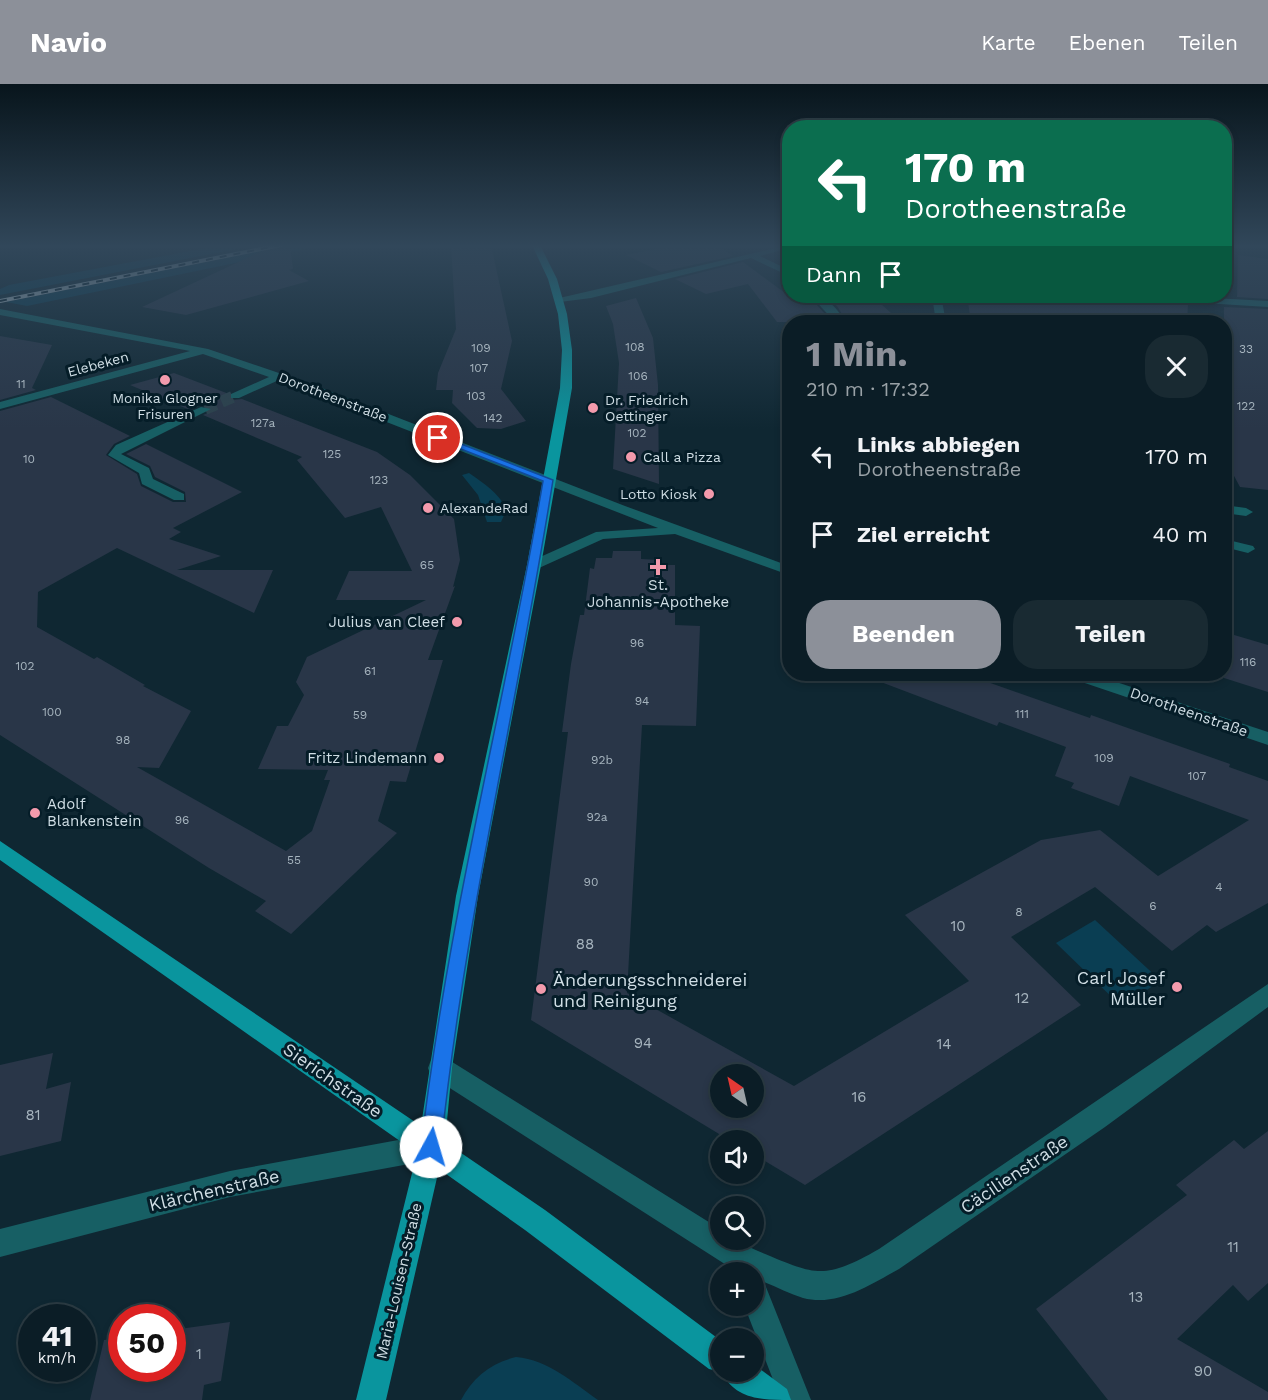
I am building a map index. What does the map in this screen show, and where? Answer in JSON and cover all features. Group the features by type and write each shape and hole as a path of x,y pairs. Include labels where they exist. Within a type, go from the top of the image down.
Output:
{"main road":[{"name":"Maria-Louisen-Straße","path":"371,1400 431,1147 440,1068 467,896 534,565 569,360 567,327 563,306"},
{"name":"Sierichstraße","path":"0,849 535,1220 710,1351"},
{"path":"752,1382 776,1400"}],"street":[{"name":"Dorotheenstraße","path":"0,312 204,351 280,376 782,568"},
{"path":"0,318 14,315"},
{"name":"Elebeken","path":"0,406 204,351"},
{"path":"235,396 280,376"},
{"path":"179,497 147,481 148,473 114,455 120,448 205,409"},
{"path":"1232,510 1246,512"},
{"path":"534,565 601,535 682,531"},
{"path":"1232,545 1248,549"},
{"name":"Dorotheenstraße","path":"1097,681 1268,739"},
{"name":"Cäcilienstraße","path":"764,1272 804,1284 832,1286 859,1276 1096,1118 1268,994"},
{"path":"440,1068 738,1262"},
{"name":"Klärchenstraße","path":"0,1243 230,1184 431,1147"},
{"path":"763,1316 796,1400"}],"shaded area":[{"path":"469,473 490,489 507,509 501,522 487,522 478,495 462,475"},
{"path":"1095,920 1161,981 1121,1006 1056,943"},
{"path":"516,1357 550,1367 598,1400 461,1400 471,1384 484,1372"}],"building":[{"path":"143,306 217,306 186,315"},
{"path":"455,306 504,306 512,341 501,389 526,421 501,429 477,428 452,403 453,390 436,390 438,373 456,329"},
{"path":"606,306 640,306 653,338 658,385 659,484 613,469 619,363 613,324"},
{"path":"765,306 818,306 826,315 782,315 782,322 777,322"},
{"path":"837,306 884,306 893,315 843,315"},
{"path":"969,306 1188,306 1187,315 970,315"},
{"path":"1224,307 1268,309 1268,490 1240,487 1232,474 1232,315 1224,315"},
{"path":"0,336 52,345 32,388 36,390 0,400"},
{"path":"174,373 229,394 231,400 242,399 377,452 410,475 454,519 460,560 453,587 455,586 428,660 443,660 406,782 390,781 378,821 397,833 291,934 255,911 266,901 209,868 0,735 0,411 51,397 130,436 114,444 106,455 137,474 141,486 173,502 186,502 185,492 155,477 150,466 126,454 146,444 242,492 173,528 181,532 169,539 221,556 177,570 273,570 254,613 117,548 38,592 37,627 94,659 97,657 145,685 143,686 191,711 159,768 137,767 286,851 312,831 330,780 324,780 328,770 258,769 277,726 288,726 304,695 296,682 307,657 426,600 336,600 349,571 412,571 381,507 345,518 297,460 302,457 203,415 212,411 211,407 200,405 190,410 130,385"},
{"path":"613,551 641,551 641,559 661,560 661,565 675,565 675,625 700,626 696,726 642,725 627,993 754,1064 710,1064 710,1118 764,1118 764,1069 794,1086 969,981 905,915 1041,840 1100,830 1158,876 1249,820 1130,776 1119,806 1071,788 1074,783 1055,776 1066,747 999,722 997,726 878,681 985,681 1090,718 1091,715 1230,764 1229,767 1268,781 1268,903 1216,932 1207,925 1172,951 1095,887 1011,937 1081,1005 805,1185 764,1161 764,1130 712,1130 531,1020 568,732 562,732 571,664 580,615 584,615 590,568 594,569 596,558 612,558"},
{"path":"1232,634 1268,645 1268,692 1232,681"},
{"path":"53,1053 46,1089 71,1082 61,1141 0,1156 0,1065"},
{"path":"1268,1131 1268,1283 1248,1301 1233,1285 1177,1339 1268,1392 1268,1400 1108,1400 1036,1309 1187,1195 1176,1185 1234,1140 1244,1149"},
{"path":"230,1322 221,1381 204,1385 202,1400 90,1400 104,1340 108,1340 108,1382 186,1382 186,1328"}],"tunnel":[{"path":"205,409 235,396"}],"place":[{"name":"Monika Glogner Frisuren","path":"165,380"},
{"name":"Dr. Friedrich Oettinger","path":"593,408"},
{"name":"Call a Pizza","path":"631,457"},
{"name":"Lotto Kiosk","path":"709,494"},
{"name":"AlexandeRad","path":"428,508"},
{"name":"St. Johannis-Apotheke","path":"658,567"},
{"name":"Julius van Cleef","path":"457,622"},
{"name":"Fritz Lindemann","path":"439,758"},
{"name":"Adolf Blankenstein","path":"35,813"},
{"name":"Carl Josef Müller","path":"1177,987"},
{"name":"Änderungsschneiderei und Reinigung","path":"541,989"}],"route":[{"path":"431,1147 440,1068 467,896 534,565 548,480 438,438"}]}
